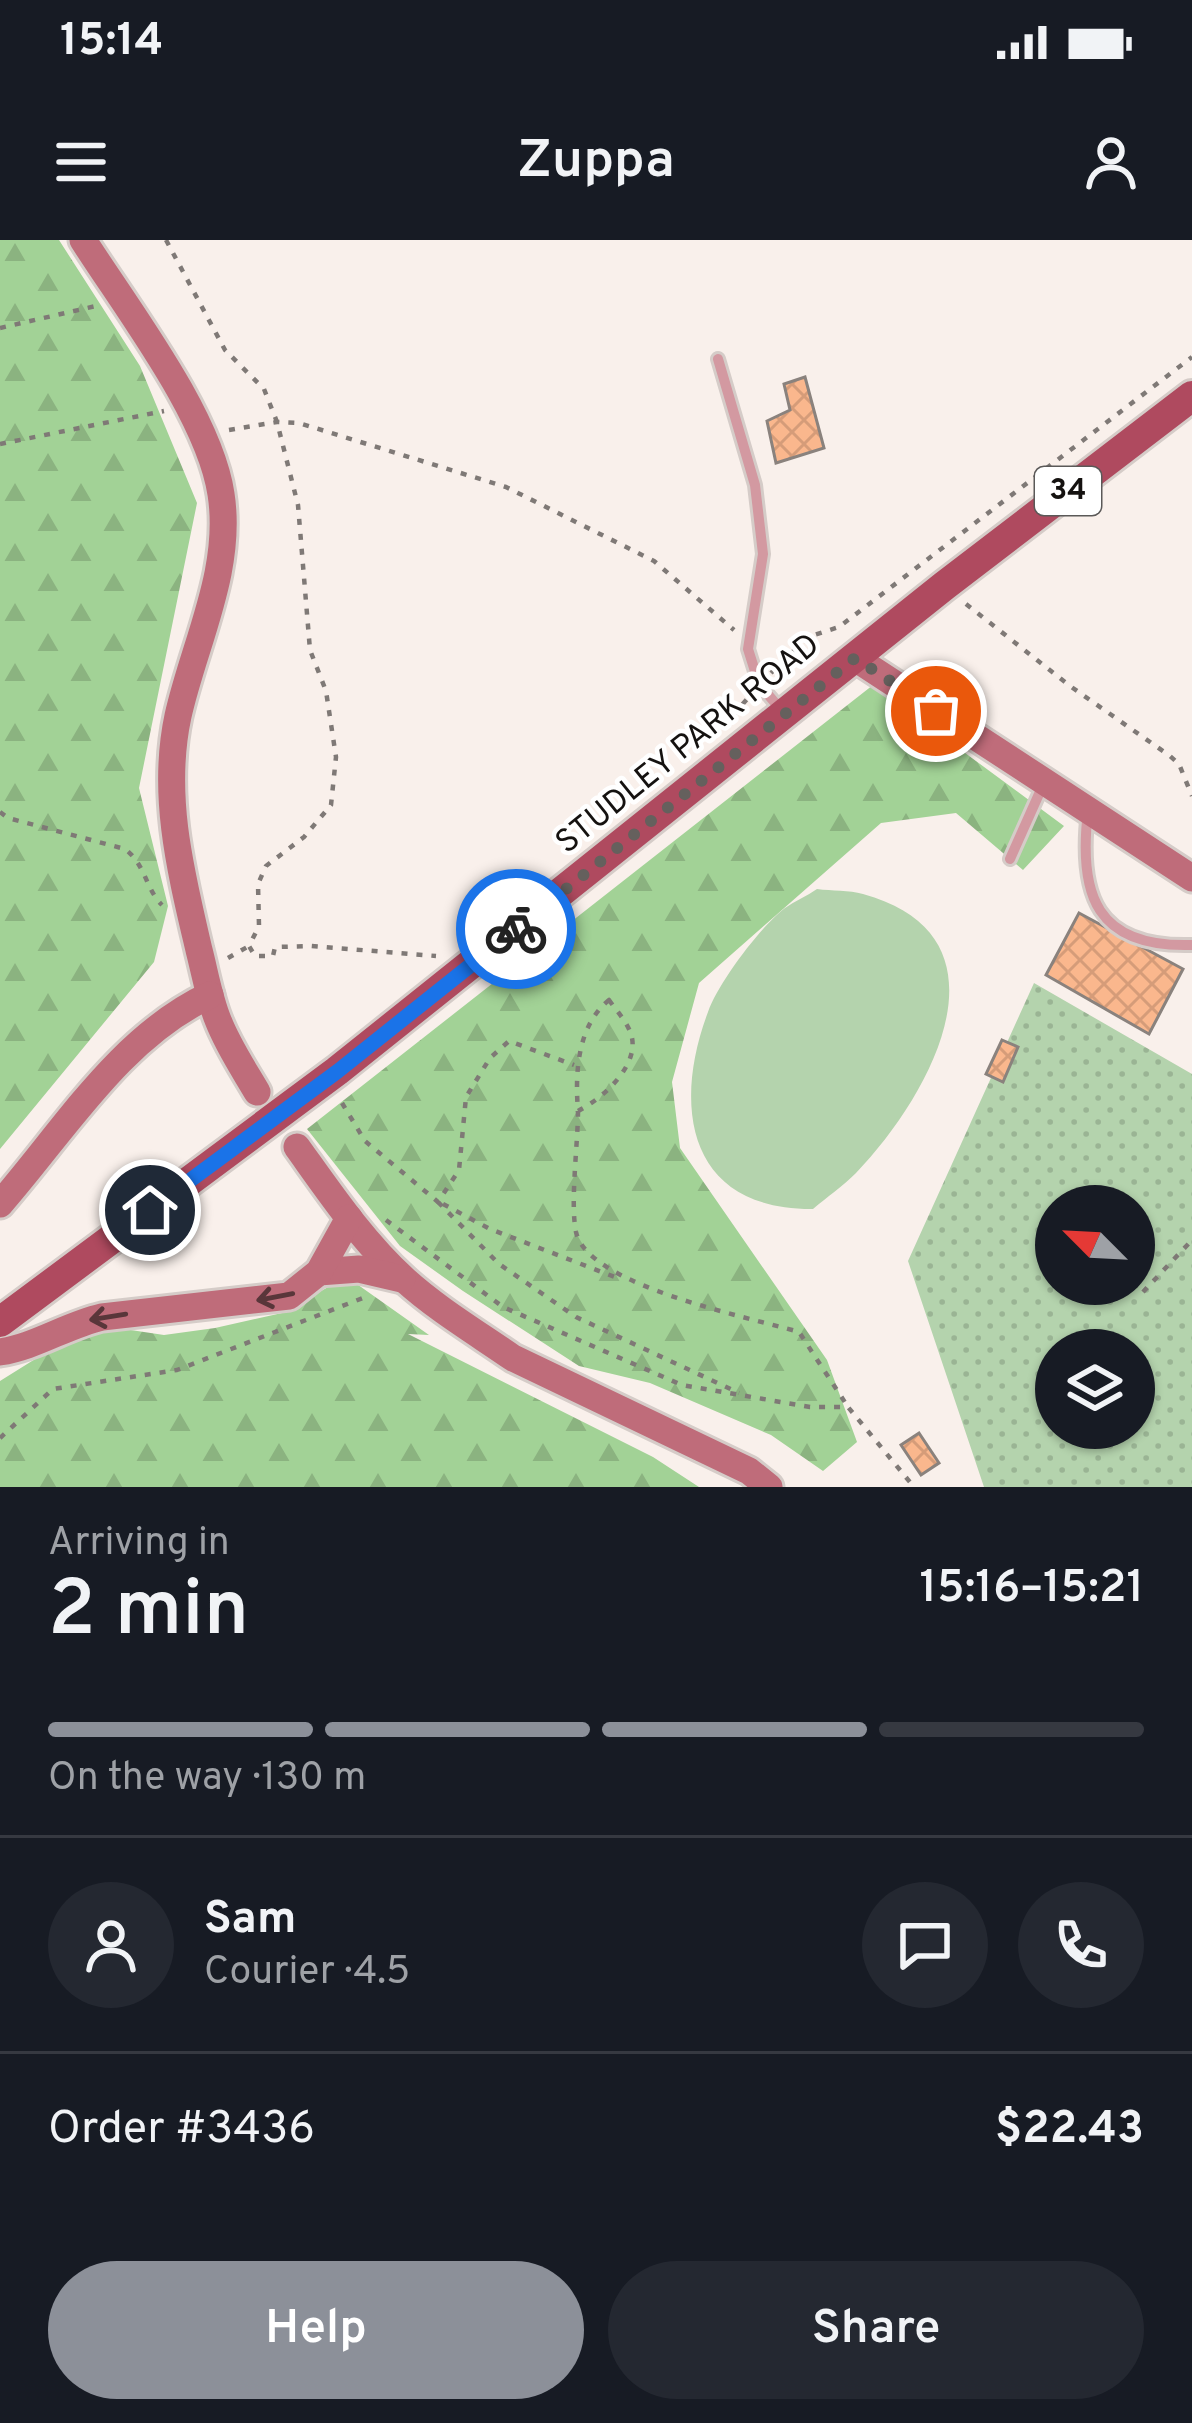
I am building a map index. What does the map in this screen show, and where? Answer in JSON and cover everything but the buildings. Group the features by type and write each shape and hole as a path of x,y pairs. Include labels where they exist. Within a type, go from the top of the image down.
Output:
{"main road":[{"path":"83,240 189,409 208,448 220,490 222,545 178,717 170,782 178,853 210,995 233,1053 257,1092"},
{"name":"STUDLEY PARK ROAD","path":"0,1322 338,1071 944,586 1192,396"},
{"path":"855,658 1192,878"},
{"path":"0,1204 139,1042 173,1015 210,995"},
{"path":"297,1147 349,1218 406,1281 513,1358 749,1471 769,1487"},
{"path":"0,1352 102,1317 289,1297 319,1272 349,1218"},
{"path":"319,1272 359,1269 406,1281"}],"lane":[{"path":"718,359 755,485 763,554 748,649 759,684 784,714"},
{"path":"1010,859 1045,782"},
{"path":"1088,812 1083,855 1086,884 1102,913 1115,927 1145,942 1192,945"}],"path":[{"path":"166,240 225,350 264,388 277,422 298,505 310,650 326,691 336,757 331,805 304,837 266,866 257,884 259,926 250,946 255,956 273,956 275,947 311,946 436,956"},
{"path":"0,328 67,310 122,302"},
{"path":"0,444 146,412 189,409"},
{"path":"225,430 299,423 506,487 654,561 729,623 748,649"},
{"path":"944,586 1070,686 1170,756 1192,796"},
{"path":"0,812 125,849 139,859 153,897 162,905"},
{"path":"578,1111 602,1099 631,1057 632,1035 609,1000 600,1007 574,1065 576,1231 586,1255 631,1282"},
{"path":"438,1202 459,1170 466,1096 490,1058 509,1041 574,1065"},
{"path":"338,1071 352,1086 339,1098 365,1141 438,1202 499,1264 576,1317 745,1395"},
{"path":"438,1202 490,1229 631,1282 799,1332 848,1407 914,1487"},
{"path":"349,1218 376,1214 503,1307 682,1385 810,1407 848,1407"},
{"path":"1155,1279 1192,1240"},
{"path":"0,1438 53,1389 177,1370 406,1281"}],"green space":[{"path":"0,240 59,240 140,366 197,503 139,788 168,906 154,962 0,1149"},
{"path":"873,685 1064,826 1023,870 956,813 881,823 699,983 672,1082 680,1148 827,1360 857,1442 823,1471 771,1435 650,1383 579,1366 463,1291 400,1246 307,1129"},
{"path":"817,889 863,894 911,915 938,945 949,981 946,1021 932,1062 910,1103 856,1173 813,1209 772,1205 740,1192 716,1173 700,1148 692,1084 708,1012 730,971 775,916"},
{"path":"1034,983 1192,1074 1192,1487 984,1487 908,1261"},
{"path":"337,1282 354,1282 429,1335 408,1334 653,1457 699,1487 0,1487 0,1381 56,1346 94,1331 124,1329 164,1335 282,1313"}],"way so far":[{"path":"516,929 855,658 936,711"}],"route":[{"path":"150,1210 338,1071 516,929"}]}
